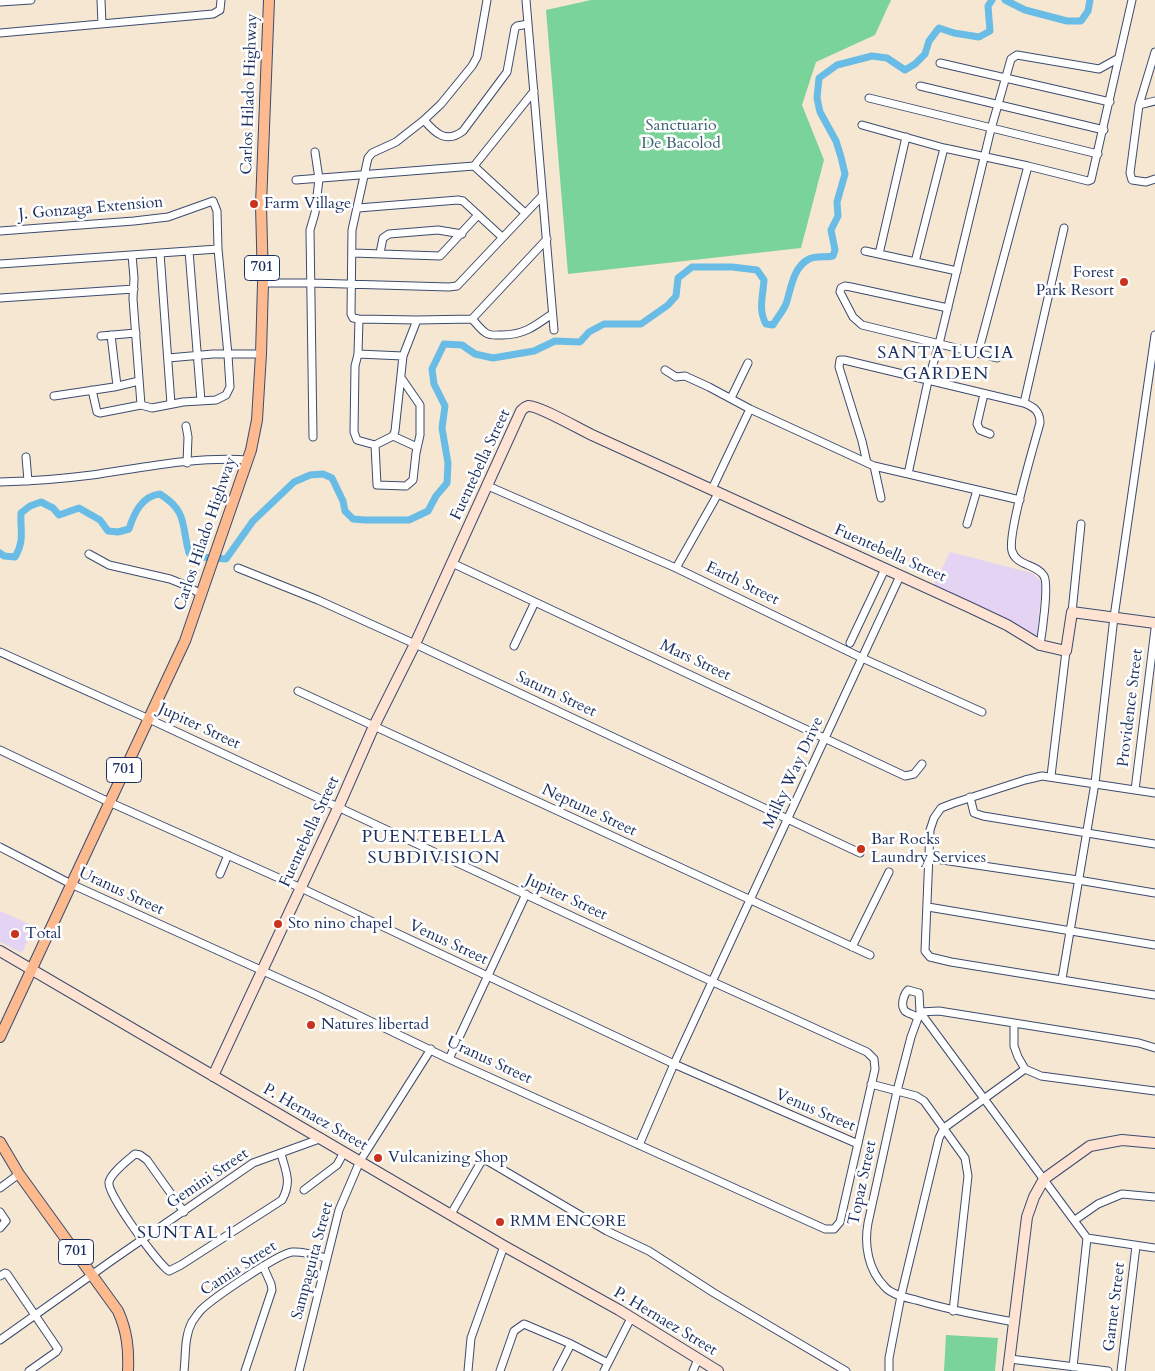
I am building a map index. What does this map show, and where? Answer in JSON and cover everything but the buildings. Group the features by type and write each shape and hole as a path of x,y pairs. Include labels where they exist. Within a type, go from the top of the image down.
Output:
{"main road":[{"name":"Carlos Hilado Highway","path":"0,1037 184,641 254,438 261,354 263,284 261,205 269,0"},
{"name":"701","path":"0,1142 19,1174 118,1311 124,1323 129,1351 128,1371"}],"street":[{"path":"0,2 31,0"},
{"path":"101,0 102,24"},
{"path":"0,33 213,14 220,10 221,0"},
{"path":"487,0 475,62 441,104 424,120 396,142 372,153 368,158 352,230 351,314 354,318 359,319 472,319 547,239"},
{"path":"526,0 554,330"},
{"path":"862,125 944,148 1088,180 1093,178 1132,0"},
{"path":"424,120 436,134 441,136 455,135 463,131 507,72 515,28 528,24"},
{"path":"1155,52 1139,105 1131,177 1132,180 1139,182 1155,179"},
{"path":"908,474 928,381 1011,59 1017,54 1099,69 1119,58"},
{"path":"940,64 1110,102"},
{"path":"920,86 1104,130"},
{"path":"296,180 474,166 534,91"},
{"path":"869,98 1098,154"},
{"path":"1139,105 1155,101"},
{"path":"880,254 906,137"},
{"path":"915,262 944,148"},
{"path":"313,437 310,230 315,213 319,179 315,152"},
{"path":"474,166 524,213"},
{"path":"978,354 1028,166"},
{"path":"263,284 311,283 449,288 457,286 542,196"},
{"name":"J. Gonzaga Extension","path":"0,231 168,217 213,201 216,211 218,249"},
{"path":"358,208 463,201 502,237"},
{"path":"353,253 440,256 478,216"},
{"path":"1024,403 1064,228"},
{"path":"380,253 383,238 389,234 438,230 462,234"},
{"path":"0,264 218,249 230,387 226,395 216,400 171,404 152,408 141,405 98,413 92,390"},
{"path":"865,251 957,271"},
{"path":"189,252 200,401"},
{"path":"160,253 171,404"},
{"path":"132,255 141,405"},
{"path":"948,308 845,286 841,288 841,296 853,317 862,325 997,358"},
{"path":"0,298 134,290"},
{"path":"472,319 484,332 508,335 520,334 531,329 552,314"},
{"path":"359,319 355,438 359,442 375,446 393,436 396,426 399,389 402,380 403,356 417,320"},
{"path":"101,336 136,333"},
{"path":"111,335 116,386"},
{"path":"1062,979 1095,783 1114,618 1152,369 1155,335"},
{"path":"168,358 261,354"},
{"path":"358,354 403,356"},
{"path":"881,498 839,367 840,360 1024,403 1033,407 1038,412 1040,423 1020,500 1011,540 1011,549 1018,560 1040,572 1046,581 1040,645"},
{"path":"731,398 748,363"},
{"path":"666,370 678,378 688,378 750,409 871,464 1020,500"},
{"path":"54,396 116,386 139,380"},
{"path":"375,446 376,483 379,486 406,486 411,483 414,477 414,462 420,435 420,403 402,380"},
{"path":"984,394 977,424 980,430 990,434"},
{"name":"Fuentebella Street","path":"213,1076 522,411 528,406 557,417 592,435 716,490 1007,625 1040,645 1066,651"},
{"path":"676,568 716,490 750,409"},
{"path":"186,426 188,437 187,463"},
{"path":"393,436 417,447"},
{"path":"26,458 28,481"},
{"path":"0,482 90,475 156,465 231,459 248,460"},
{"name":"Earth Street","path":"488,486 676,568 862,658 982,712"},
{"path":"967,524 977,490"},
{"path":"1051,776 1081,524"},
{"path":"89,554 108,565 170,580 185,585 201,594"},
{"name":"Mars Street","path":"452,563 905,776 914,774 922,764"},
{"name":"Saturn Street","path":"238,568 318,600 415,644 860,853"},
{"path":"850,643 885,569"},
{"name":"Milky Way Drive","path":"639,1145 674,1064 900,576"},
{"path":"514,646 535,602"},
{"path":"1072,612 1155,623"},
{"name":"Providence Street","path":"1135,790 1155,629"},
{"name":"Jupiter Street","path":"0,652 149,719 867,1052 874,1058 875,1063 871,1084"},
{"name":"Neptune Street","path":"298,690 749,901 870,955"},
{"name":"Venus Street","path":"0,750 109,802 301,888 674,1064 858,1144"},
{"path":"1155,793 1051,776 1033,777 940,808 936,813 930,830 925,951 930,957 1155,995"},
{"path":"970,797 974,813 983,816 1155,844"},
{"name":"Uranus Street","path":"0,847 71,884 826,1229 834,1229 840,1222 858,1144"},
{"path":"220,874 228,855"},
{"path":"929,858 1155,893"},
{"path":"852,947 889,872"},
{"path":"449,1058 526,894"},
{"path":"928,906 1155,945"},
{"name":"P. Hernaez Street","path":"0,951 504,1246 631,1318 718,1371"},
{"path":"1073,1366 1087,1238 984,1098 919,1015 939,1011 1147,1044 1155,1048"},
{"name":"Topaz Street","path":"919,1015 897,1091 866,1238 866,1252 876,1274 886,1288 901,1296 953,1311 1014,1322"},
{"path":"1014,1024 1014,1046 1025,1069 1041,1076 1155,1091"},
{"name":"Sampaguita Street","path":"299,1371 338,1210 360,1161 431,1049"},
{"path":"889,1371 889,1358 901,1296 936,1150 944,1128 1025,1069"},
{"path":"858,1144 871,1084 916,1096 924,1102 965,1158 968,1176 953,1311"},
{"name":"Gemini Street","path":"0,1340 253,1163 322,1138"},
{"path":"1008,1371 1027,1217 1034,1196 1044,1179 1090,1146 1122,1140 1155,1143"},
{"path":"304,1190 337,1165 344,1152"},
{"path":"184,1212 146,1160 140,1155 135,1154 109,1180 108,1186 112,1194 142,1240 169,1271 282,1200 288,1190 287,1174 281,1154"},
{"path":"451,1214 481,1162 486,1160 607,1231 648,1251 714,1293 846,1371"},
{"path":"0,1188 19,1174"},
{"path":"1074,1220 1098,1204 1122,1194 1155,1197"},
{"path":"0,1212 6,1221 0,1228"},
{"path":"1087,1238 1155,1248"},
{"path":"468,1371 471,1338 504,1246"},
{"name":"Garnet Street","path":"1121,1371 1136,1246"},
{"name":"Camia Street","path":"184,1371 187,1333 197,1315 214,1299 263,1266 290,1252 305,1252 326,1258"},
{"path":"245,1371 272,1290 272,1284 263,1266"},
{"path":"0,1276 5,1273 7,1274 58,1348 56,1352 29,1371"},
{"path":"604,1371 631,1318"},
{"path":"500,1371 514,1331 522,1324 526,1324 571,1344 608,1363"},
{"path":"557,1371 571,1344"},
{"path":"1010,1359 1108,1371"},
{"path":"693,1371 698,1360"}],"shaded area":[{"path":"950,552 1032,573 1042,582 1037,636 933,587"},
{"name":"Total","path":"0,911 34,926 22,953 0,942"}],"green space":[{"name":"Sanctuario De Bacolod","path":"591,0 891,0 875,35 816,62 802,105 824,160 801,248 568,274 546,10"},
{"path":"946,1335 998,1338 995,1371 944,1371"}],"waterway":[{"path":"0,553 4,556 15,557 21,540 21,513 30,506 41,502 53,508 59,515 79,508 100,520 108,531 118,532 129,529 133,517 140,506 148,498 160,494 175,507 182,519 189,553 201,557 226,559 253,521 294,482 310,475 323,474 332,478 343,501 345,511 353,519 409,520 428,511 436,496 447,483 448,463 442,428 445,406 434,384 432,369 444,344 462,345 475,354 493,358 534,351 555,341 580,342 589,332 604,324 641,324 668,305 676,296 678,278 692,267 732,267 757,270 764,280 762,313 766,324 773,325 786,304 793,279 799,267 812,258 833,256 835,250 831,230 838,216 837,202 845,174 836,141 820,112 817,98 819,78 837,65 872,56 887,58 905,70 915,64 925,54 929,41 939,28 954,33 979,37 990,31 988,6 992,0"},
{"path":"1005,0 1025,10 1067,21 1081,21 1088,11 1090,0"}],"place":[{"name":"Farm Village","path":"254,204"},
{"name":"Forest Park Resort","path":"1124,282"},
{"name":"Bar Rocks Laundry Services","path":"861,849"},
{"name":"Sto nino chapel","path":"278,924"},
{"name":"Total","path":"15,934"},
{"name":"Natures libertad","path":"311,1025"},
{"name":"Vulcanizing Shop","path":"378,1158"},
{"name":"RMM ENCORE","path":"500,1222"}],"district":[{"name":"SANTA LUCIA GARDEN","path":"946,364"},
{"name":"PUENTEBELLA SUBDIVISION","path":"434,848"},
{"name":"SUNTAL 1","path":"186,1234"}]}
